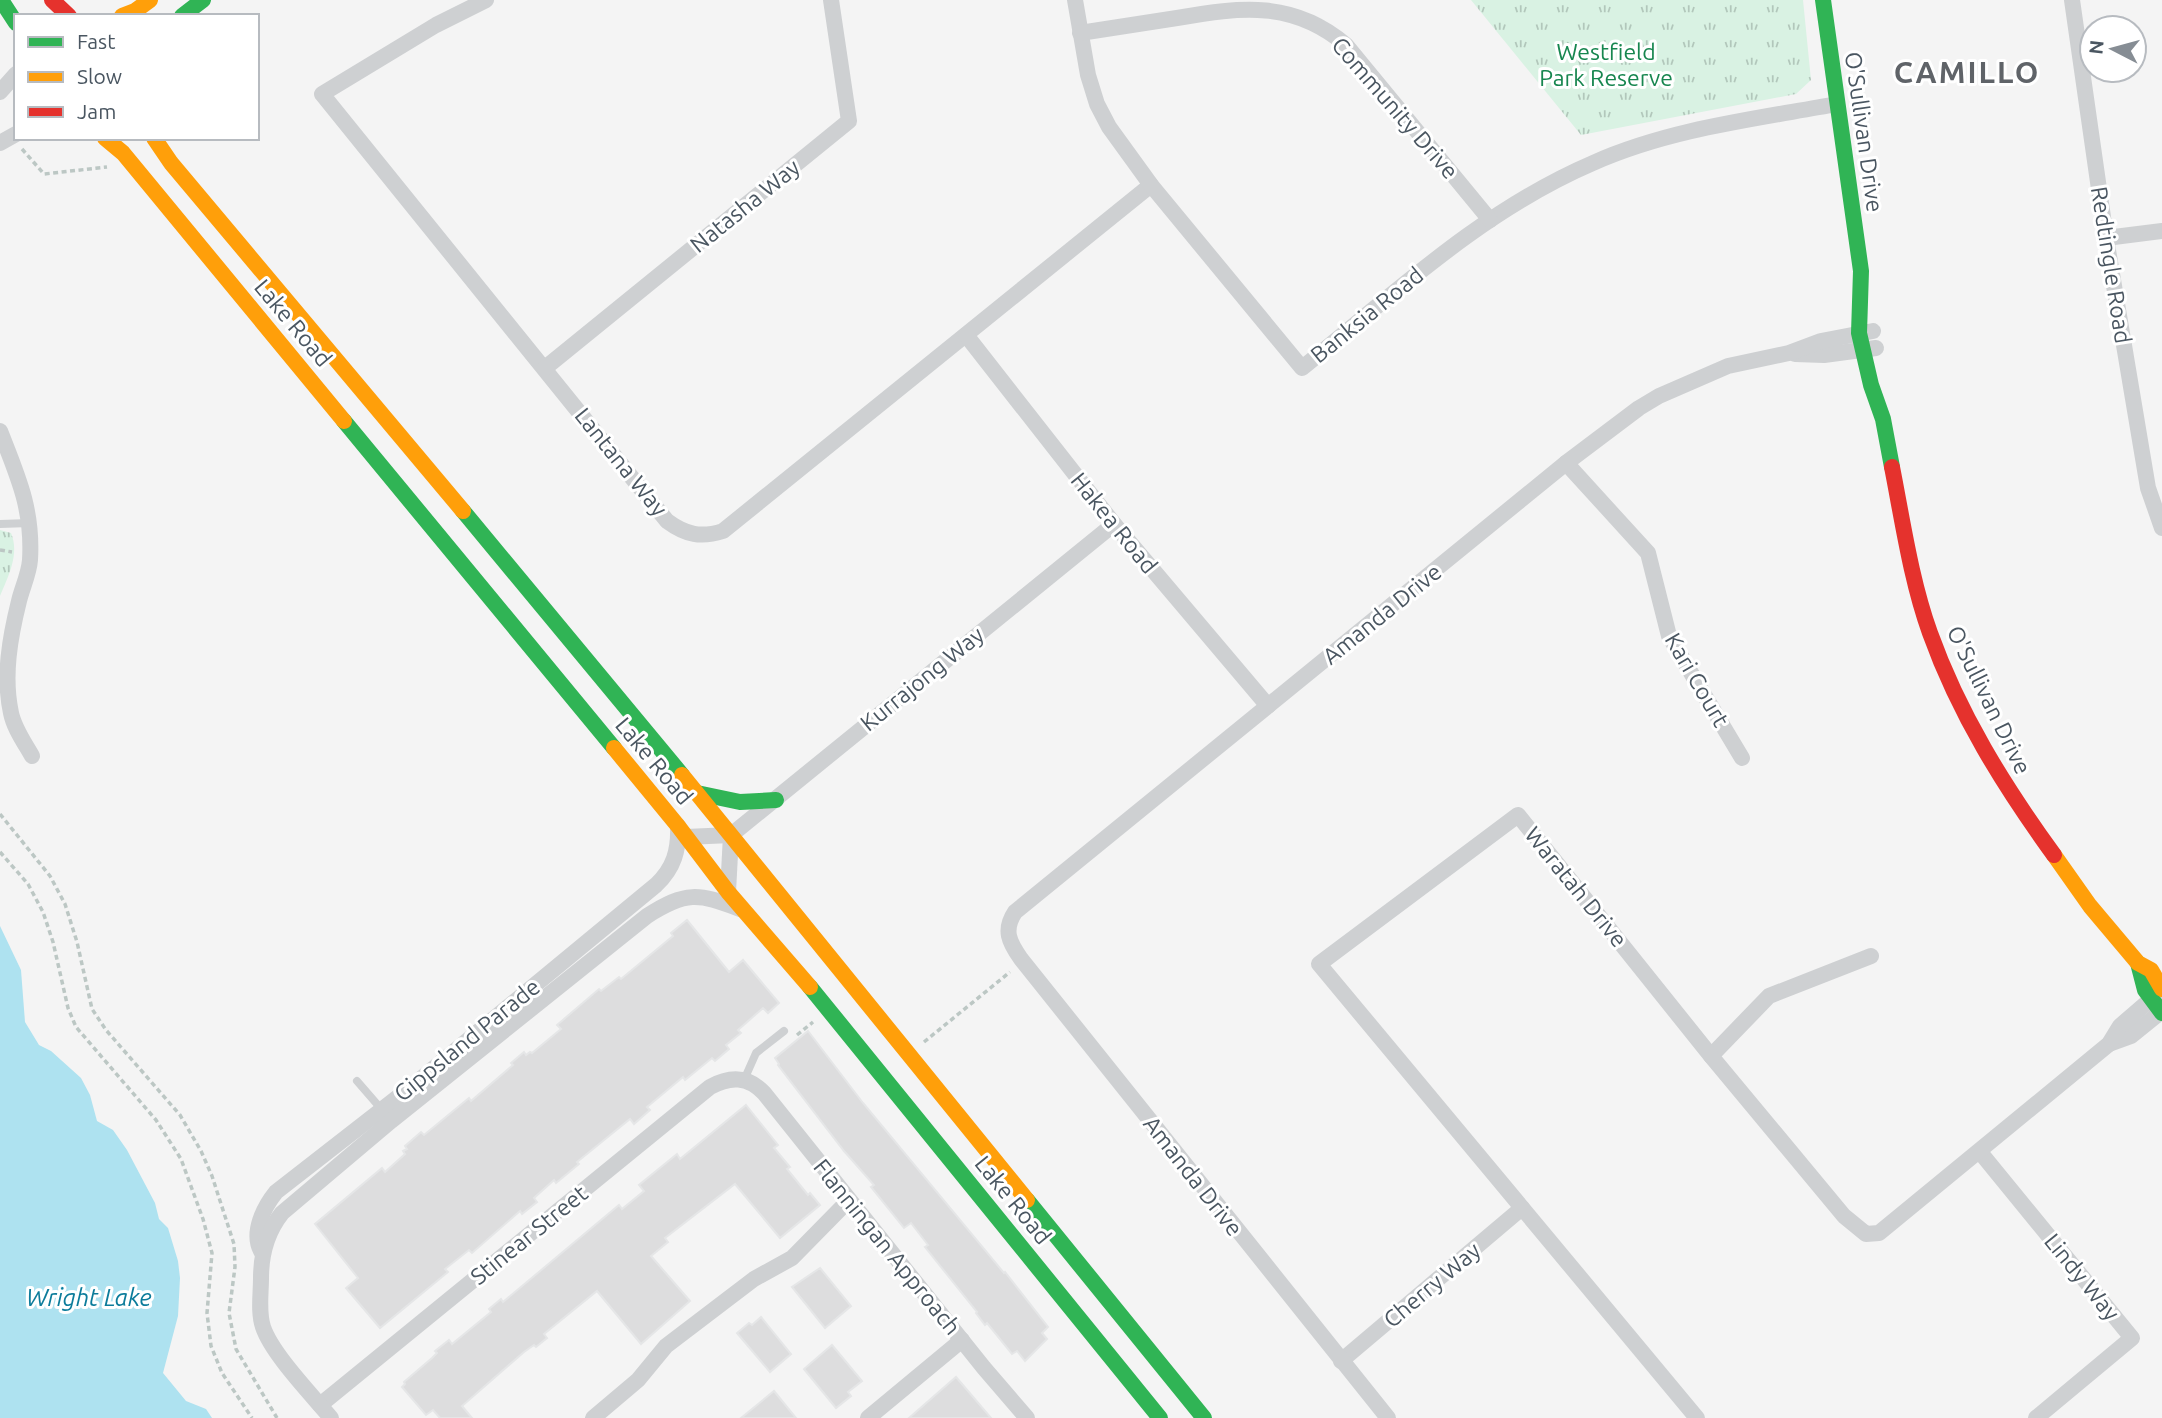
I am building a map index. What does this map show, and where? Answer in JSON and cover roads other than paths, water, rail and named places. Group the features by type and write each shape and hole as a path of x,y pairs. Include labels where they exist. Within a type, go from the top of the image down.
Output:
{"main road":[{"path":"1,0 14,20"},
{"path":"52,0 67,14"},
{"path":"127,14 150,0"},
{"path":"185,14 203,0"},
{"name":"O'Sullivan Drive","path":"1823,0 1861,271 1872,294 1866,332 1869,349 1886,384 1883,419 1913,574 1930,632 1951,685 2011,796 2090,906 2138,962 2151,970 2162,1012"},
{"name":"Lake Road","path":"108,140 123,153 682,831 728,892 846,1030 1160,1418"},
{"name":"Lake Road","path":"155,140 171,163 607,682 1204,1418"},
{"path":"697,793 740,803 776,800"}],"street":[{"name":"Lantana Way","path":"486,0 436,25 322,94 667,521 681,531 696,535 723,531 1151,185"},
{"name":"Natasha Way","path":"545,368 849,121 831,0"},
{"name":"Banksia Road","path":"1075,0 1088,75 1097,104 1109,127 1151,185 1302,368 1468,234 1581,169 1646,143 1672,136 1837,104"},
{"name":"Redtingle Road","path":"2072,0 2106,239 2162,528"},
{"name":"Community Drive","path":"1080,33 1233,9 1288,6 1346,45 1490,220"},
{"path":"0,92 14,76"},
{"path":"0,143 18,141"},
{"path":"2106,239 2162,231"},
{"name":"Amanda Drive","path":"1388,1418 999,928 1015,912 1566,463 1639,408 1658,396 1728,366 1866,332"},
{"name":"Hakea Road","path":"966,335 1114,524 1268,706"},
{"name":"Amanda Drive","path":"1789,353 1824,355 1869,349"},
{"path":"0,431 24,491 30,523 30,563 11,634 5,716 32,756"},
{"name":"Kari Court","path":"1566,463 1648,553 1669,636 1742,758"},
{"name":"Kurrajong Way","path":"731,835 1114,524"},
{"name":"Waratah Drive","path":"1697,1418 1318,964 1518,815 1844,1216 1866,1234 1879,1233 1980,1152 2109,1044 2120,1026 2158,993"},
{"path":"682,831 731,835 728,892"},
{"name":"Gippsland Parade","path":"386,1115 416,1083 656,885 668,873 682,831"},
{"name":"Gippsland Parade","path":"326,1412 264,1330 261,1310 262,1253 257,1244 262,1213 276,1192 386,1115 657,909 679,900 700,896 745,911"},
{"path":"1711,1055 1769,996 1871,957"},
{"name":"Waratah Drive","path":"2109,1044 2131,1036 2162,1012"},
{"name":"Stinear Street","path":"326,1412 710,1087 729,1079 744,1080"},
{"name":"Flanningan Approach","path":"744,1080 752,1082 764,1093 1027,1418"},
{"name":"Lindy Way","path":"1980,1152 2132,1338 2036,1418"},
{"path":"593,1418 638,1380 660,1351 754,1279 792,1258 849,1200"},
{"name":"Cherry Way","path":"1341,1361 1522,1208"},
{"path":"868,1418 962,1340"}],"lane":[{"path":"0,524 30,523"},
{"path":"744,1080 756,1053 784,1031"},
{"path":"357,1081 386,1115"}],"water":[{"name":"Wright Lake","path":"0,926 21,970 25,1022 39,1045 51,1051 81,1078 90,1095 97,1121 113,1130 127,1150 155,1203 159,1219 168,1228 180,1278 178,1316 163,1373 186,1401 206,1409 212,1418 0,1418"}],"district":[{"name":"CAMILLO","path":"1967,73"}],"park label":[{"name":"Westfield Park Reserve","path":"1606,65"}]}
